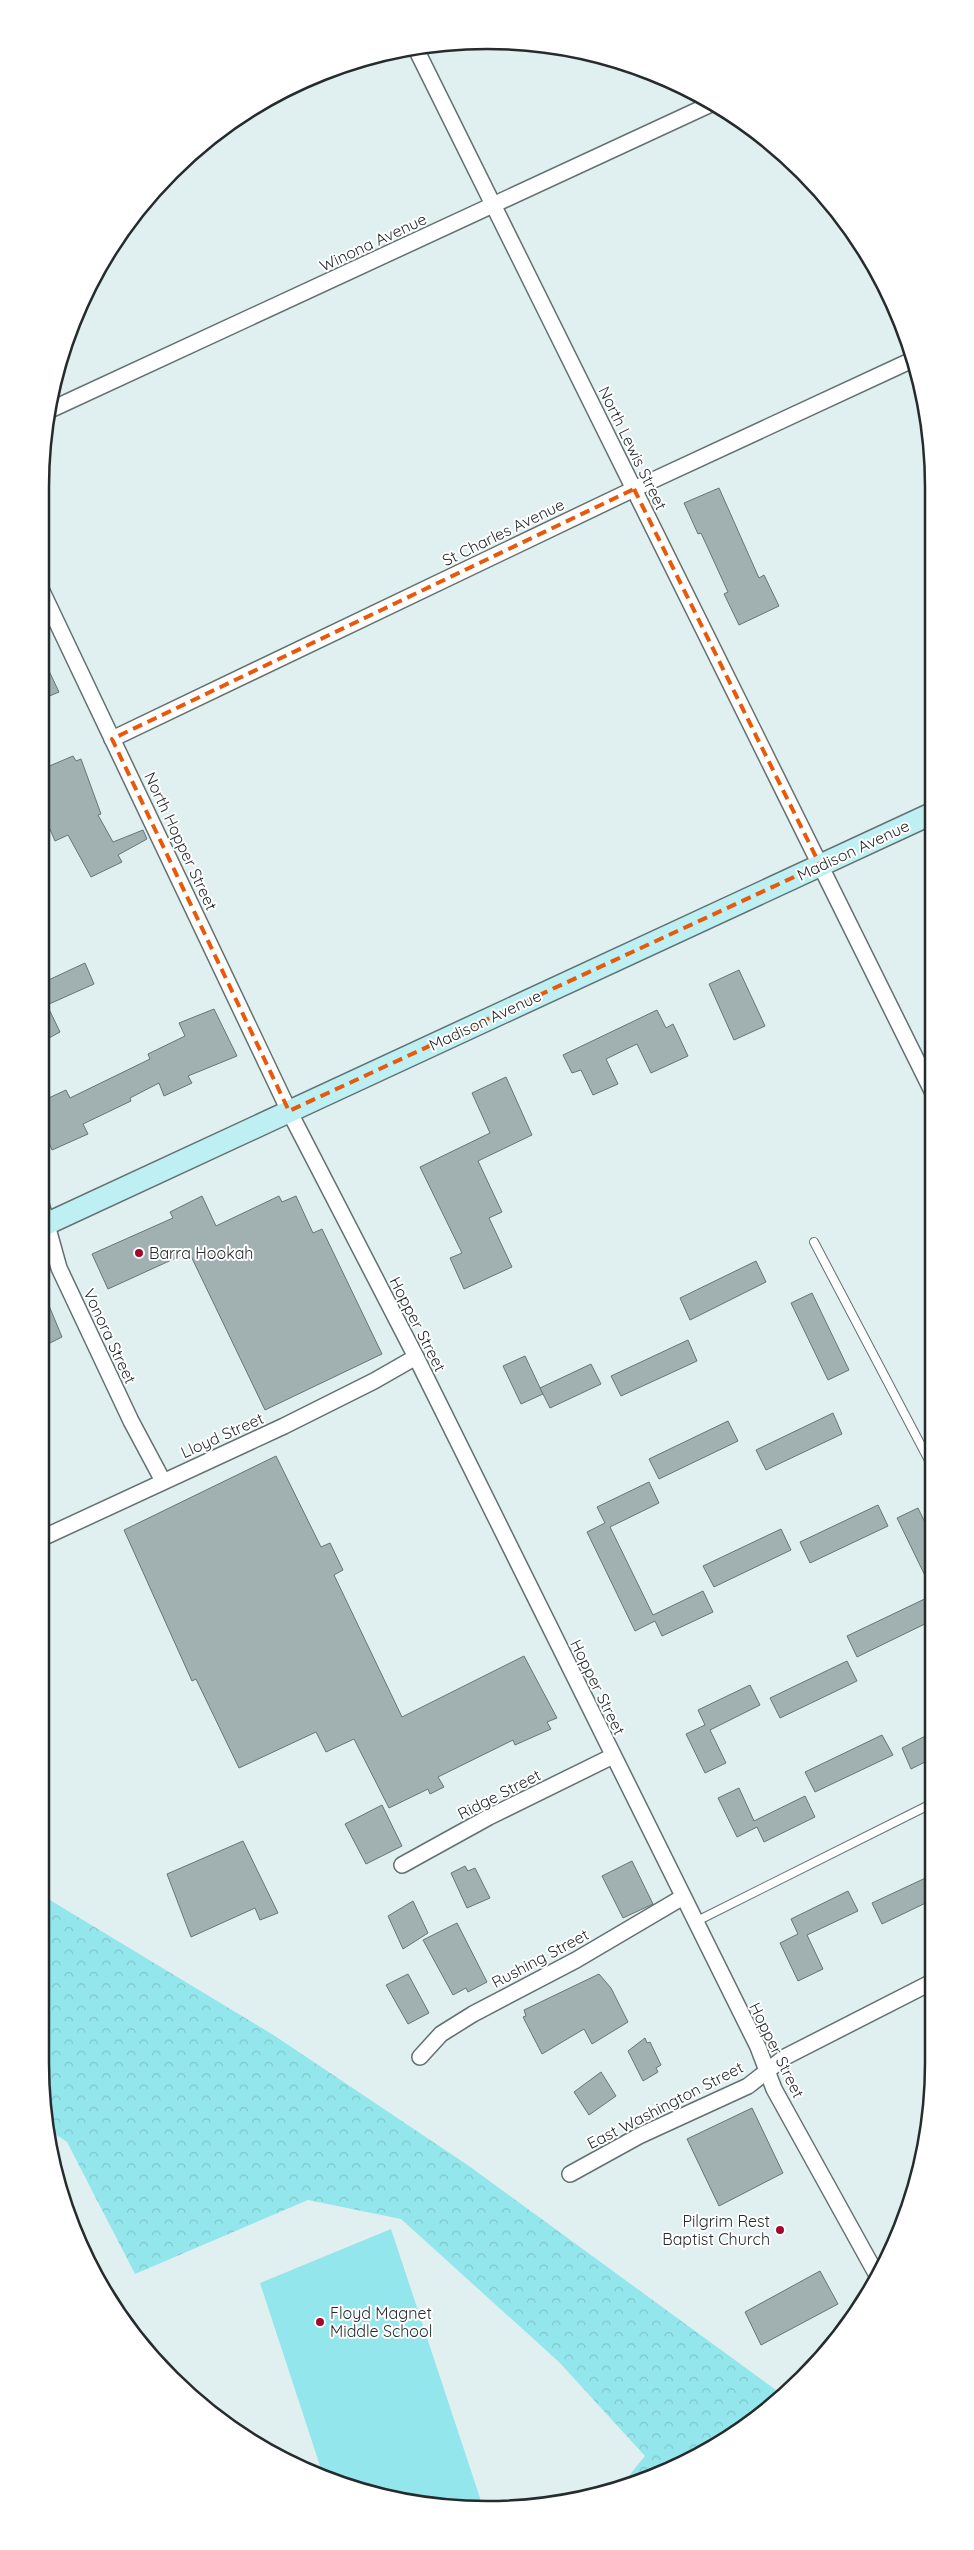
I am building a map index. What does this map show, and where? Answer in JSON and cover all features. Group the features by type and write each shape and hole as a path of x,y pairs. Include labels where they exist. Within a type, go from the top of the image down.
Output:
{"main road":[{"name":"Madison Avenue","path":"49,1223 925,817"}],"street":[{"name":"North Lewis Street","path":"419,54 925,1077"},
{"name":"Winona Avenue","path":"56,407 705,107"},
{"name":"St Charles Avenue","path":"112,739 634,489 907,363"},
{"name":"North Hopper Street","path":"49,615 112,739 289,1111"},
{"name":"Hopper Street","path":"289,1111 416,1357 758,2047 774,2089 874,2269"},
{"name":"Vonora Street","path":"49,1242 59,1268 131,1421 164,1480"},
{"name":"Lloyd Street","path":"49,1535 284,1426 374,1382 416,1357"},
{"name":"Ridge Street","path":"402,1865 489,1817 613,1756"},
{"name":"Rushing Street","path":"420,2057 441,2034 473,2014 576,1960 683,1897"},
{"name":"East Washington Street","path":"570,2174 639,2136 748,2086 785,2057 925,1987"}],"lane":[{"path":"814,1242 925,1453"},
{"path":"695,1922 925,1807"}],"highlighted area":[{"path":"634,489 820,865 289,1111 112,739"}],"green space":[{"path":"49,1899 275,2036 469,2166 777,2391 754,2411 706,2443 655,2468 627,2478 645,2456 559,2362 401,2219 308,2200 135,2274 67,2142 54,2133 52,2120 49,2063"},
{"path":"391,2229 481,2501 430,2498 402,2493 346,2478 321,2469 260,2283"}],"building":[{"path":"719,488 759,578 764,575 779,606 739,625 724,594 728,592 701,533 698,534 684,503"},
{"path":"49,671 59,692 49,696"},
{"path":"73,756 76,761 81,759 101,814 98,815 113,842 143,830 147,839 118,855 122,862 91,877 68,835 55,841 49,827 49,766"},
{"path":"85,963 94,984 49,1004 49,980"},
{"path":"739,970 765,1026 734,1040 709,984"},
{"path":"49,1009 60,1032 49,1038"},
{"path":"214,1009 237,1056 188,1076 192,1083 164,1096 159,1083 130,1098 131,1101 83,1124 88,1134 52,1150 49,1143 49,1098 66,1090 70,1098 150,1059 148,1054 185,1036 179,1023"},
{"path":"657,1010 666,1028 673,1024 688,1056 651,1073 637,1044 606,1059 618,1084 593,1095 581,1070 572,1073 563,1055"},
{"path":"506,1077 532,1135 478,1161 502,1212 489,1218 512,1267 464,1289 450,1258 462,1253 420,1167 490,1133 472,1093"},
{"path":"202,1196 216,1226 279,1196 282,1202 296,1196 313,1233 322,1229 382,1354 265,1410 189,1252 108,1289 92,1254 173,1218 170,1212"},
{"path":"756,1261 766,1282 690,1320 680,1298"},
{"path":"812,1293 849,1370 828,1380 791,1303"},
{"path":"49,1306 62,1337 49,1344"},
{"path":"688,1340 697,1361 621,1396 611,1376"},
{"path":"525,1356 543,1394 521,1404 503,1366"},
{"path":"591,1364 601,1384 550,1408 540,1388"},
{"path":"833,1413 842,1434 766,1470 756,1450"},
{"path":"728,1421 738,1441 659,1479 649,1459"},
{"path":"276,1456 321,1547 330,1543 343,1570 334,1575 402,1717 524,1656 557,1718 547,1722 551,1729 515,1745 513,1740 438,1777 444,1787 430,1794 428,1789 389,1808 354,1739 326,1752 316,1732 239,1768 196,1679 192,1681 124,1530"},
{"path":"649,1482 659,1503 610,1527 653,1615 703,1591 713,1612 662,1636 655,1621 635,1631 587,1532 605,1523 597,1507"},
{"path":"878,1505 888,1526 810,1563 800,1542"},
{"path":"918,1508 925,1522 925,1576 897,1518"},
{"path":"781,1529 791,1550 714,1587 703,1566"},
{"path":"925,1599 925,1624 857,1657 847,1636"},
{"path":"847,1661 857,1681 780,1718 770,1698"},
{"path":"750,1685 760,1705 710,1730 726,1763 705,1773 686,1734 705,1725 698,1710"},
{"path":"882,1735 893,1755 815,1792 805,1772"},
{"path":"925,1736 925,1762 911,1769 902,1748"},
{"path":"739,1788 754,1821 805,1796 815,1817 764,1842 757,1827 737,1837 718,1798"},
{"path":"382,1805 402,1846 366,1864 345,1824"},
{"path":"243,1841 278,1913 260,1920 255,1908 191,1937 167,1874"},
{"path":"632,1861 653,1904 623,1918 602,1876"},
{"path":"465,1866 468,1871 475,1868 490,1898 467,1908 451,1873"},
{"path":"925,1878 925,1903 882,1924 872,1903"},
{"path":"848,1891 858,1911 807,1935 823,1969 798,1981 780,1943 798,1934 791,1919"},
{"path":"413,1901 428,1933 403,1949 388,1916"},
{"path":"457,1923 487,1982 468,1992 466,1988 453,1995 423,1940"},
{"path":"408,1974 429,2013 408,2024 386,1985"},
{"path":"599,1974 611,1988 628,2022 592,2044 584,2029 542,2054 523,2017 526,2016 524,2010"},
{"path":"645,2038 647,2043 650,2042 661,2065 656,2068 658,2072 643,2081 628,2051"},
{"path":"601,2072 616,2096 589,2115 574,2092"},
{"path":"752,2108 783,2173 719,2206 687,2139"},
{"path":"820,2271 838,2304 761,2345 745,2312"}],"place":[{"name":"Barra Hookah","path":"139,1253"},
{"name":"Pilgrim Rest Baptist Church","path":"780,2230"},
{"name":"Floyd Magnet Middle School","path":"320,2322"}]}
